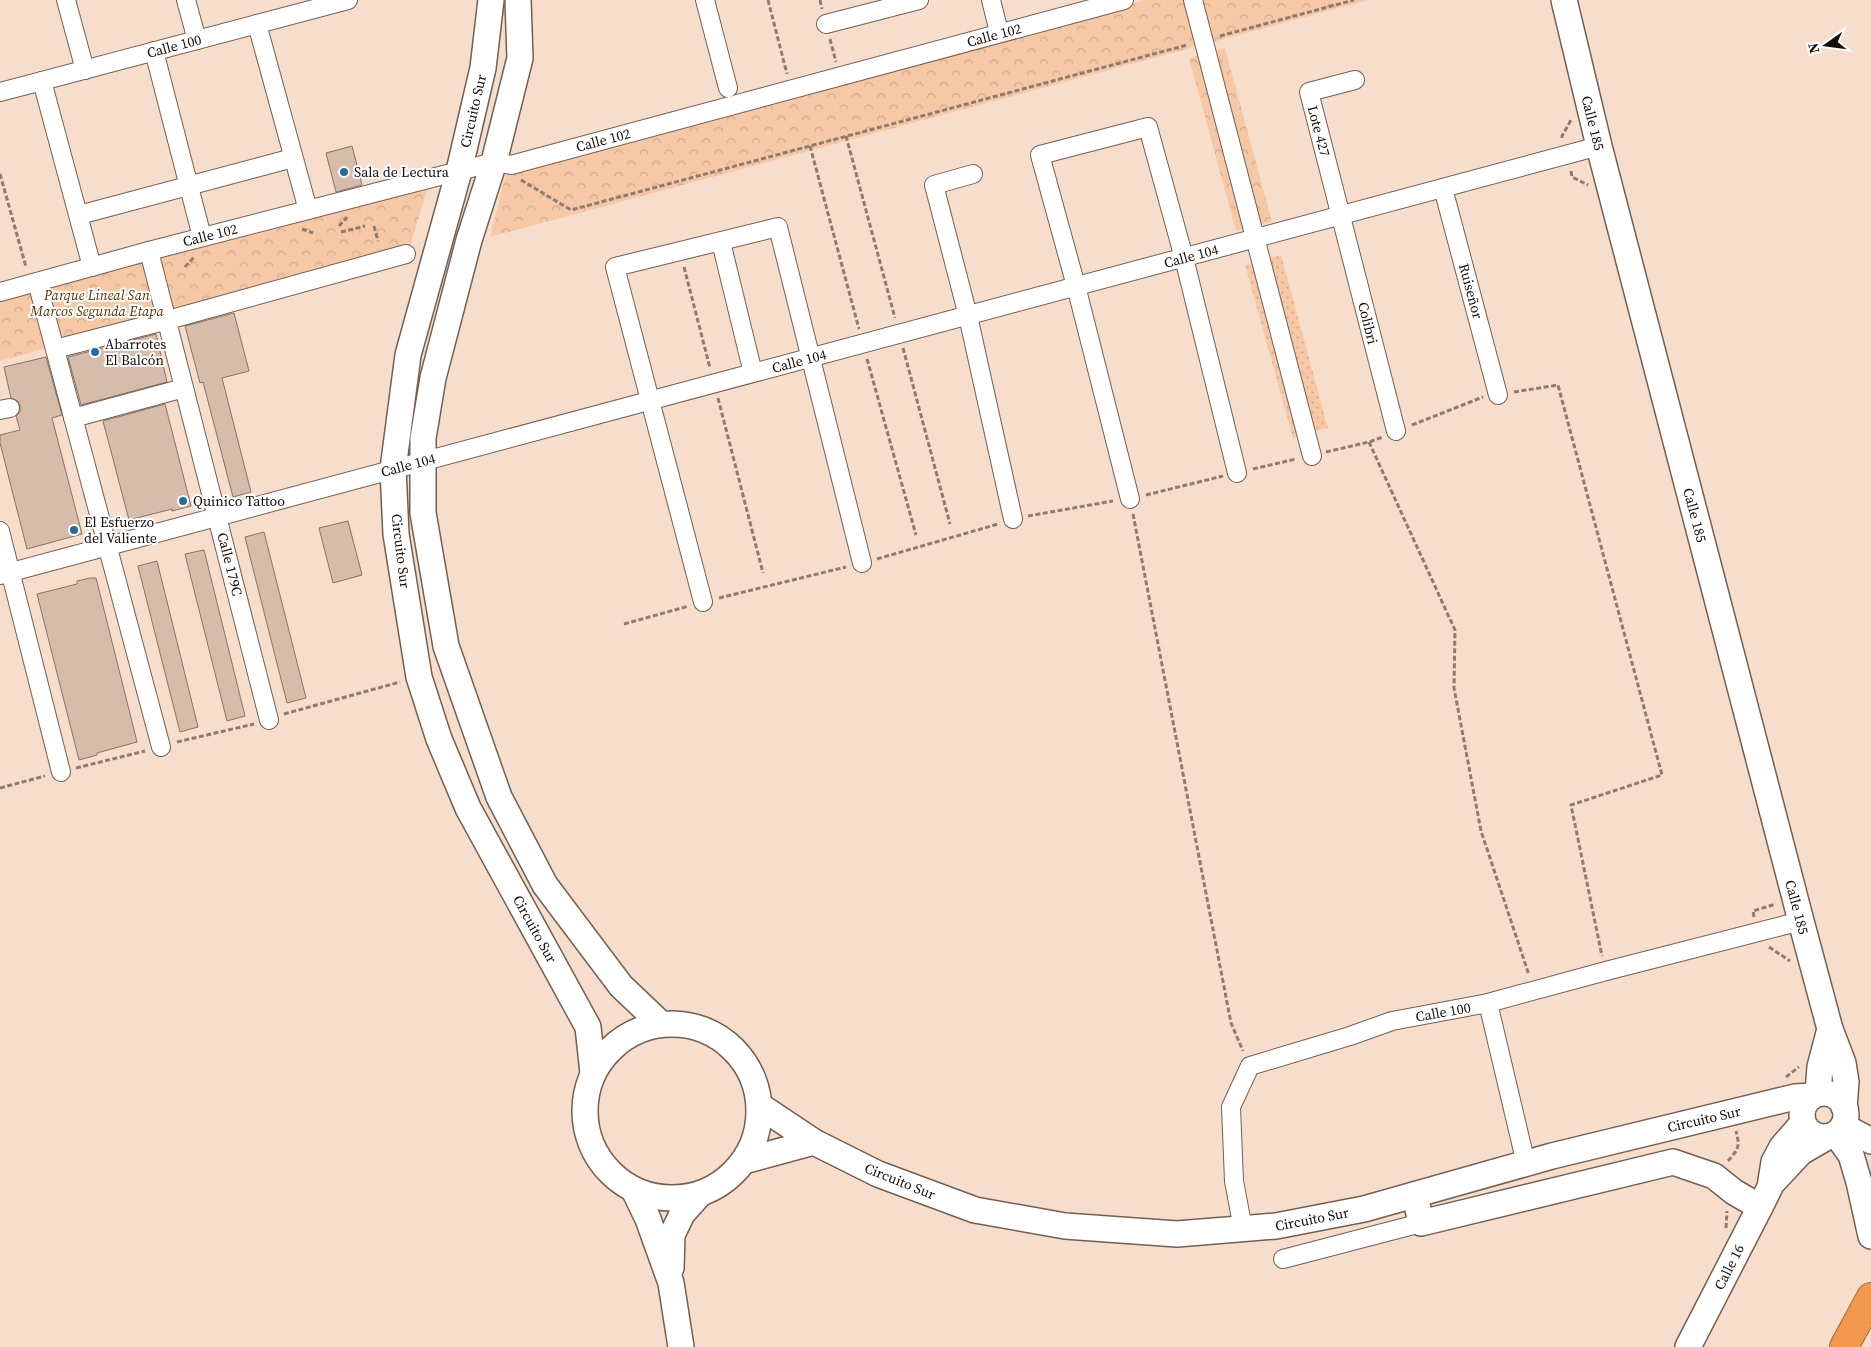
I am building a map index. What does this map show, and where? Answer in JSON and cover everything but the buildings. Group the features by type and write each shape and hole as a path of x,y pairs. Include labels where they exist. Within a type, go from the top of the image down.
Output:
{"highway":[{"path":"1844,1347 1871,1298"}],"street":[{"path":"66,0 85,70"},
{"path":"186,0 197,40"},
{"name":"Calle 100","path":"0,92 257,24 304,6 348,0"},
{"name":"Circuito Sur","path":"491,0 483,68 459,171 408,355 393,469 396,534 420,677 439,739 468,808 588,1027 592,1073"},
{"name":"Circuito Sur","path":"518,0 520,58 494,162 468,240 433,378 423,438 422,513 446,646 499,797 544,885 621,986 660,1023"},
{"path":"706,0 728,88"},
{"path":"826,24 860,7 919,0"},
{"path":"991,0 997,24"},
{"name":"Calle 102","path":"0,292 149,251 494,162 511,164 1124,0"},
{"path":"1193,0 1312,456"},
{"name":"Calle 185","path":"1564,0 1599,146 1801,921 1830,1029 1843,1063 1846,1082 1838,1126"},
{"path":"257,24 308,210"},
{"path":"154,52 202,238"},
{"name":"Lote 427","path":"1341,216 1309,92 1355,80"},
{"path":"42,81 78,215 86,269"},
{"path":"1130,498 1076,286 1040,155 1148,127 1184,258 1236,473"},
{"name":"Calle 104","path":"6,573 1599,146"},
{"path":"78,215 293,158"},
{"path":"973,174 934,185 968,316 1013,519"},
{"name":"Ruiseñor","path":"1443,188 1498,395"},
{"name":"Colibri","path":"1341,216 1396,431"},
{"path":"703,602 615,267 778,227 862,563"},
{"path":"721,242 754,373"},
{"name":"Calle 179C","path":"149,251 269,720"},
{"path":"56,349 406,254"},
{"path":"34,283 56,349 161,747"},
{"path":"73,418 184,388"},
{"path":"0,531 6,573 61,772"},
{"name":"Calle 100","path":"1250,1066 1350,1036 1392,1021 1488,1004 1534,990 1801,921"},
{"path":"1488,1004 1526,1164"},
{"path":"660,1023 689,1024 716,1034 738,1053 748,1069 753,1078 760,1106 756,1135 744,1161 724,1182 699,1195 677,1199 655,1197 634,1190 611,1174 595,1152 586,1126 585,1099 592,1073 609,1049 632,1032 660,1023"},
{"name":"Calle 185","path":"1815,1095 1830,1029"},
{"path":"1243,1229 1234,1181 1231,1107 1250,1066"},
{"path":"1871,1141 1838,1126 1817,1136 1812,1134 1803,1123 1802,1113 1805,1104 1815,1095 1829,1093 1838,1098 1838,1126 1860,1182 1871,1236"},
{"name":"Circuito Sur","path":"760,1106 814,1142 878,1174 975,1210 1064,1226 1177,1234 1276,1226 1364,1209 1552,1156 1795,1097 1815,1095"},
{"name":"Calle 16","path":"1765,1197 1774,1162 1782,1147 1803,1123"},
{"name":"Calle 16","path":"1688,1347 1765,1197 1801,1152 1838,1126"},
{"path":"1666,1128 1673,1162"},
{"path":"744,1161 814,1142"},
{"path":"1552,1156 1562,1190"},
{"path":"1283,1259 1421,1223 1673,1162 1714,1176 1734,1192 1765,1197"},
{"path":"634,1190 648,1219 670,1284 681,1347"},
{"path":"670,1284 672,1235 682,1214 699,1195"},
{"path":"1414,1195 1421,1223"}],"path":[{"path":"768,0 791,89"},
{"path":"516,174 521,180 572,210 1354,0"},
{"path":"0,174 34,283"},
{"path":"339,226 348,216"},
{"path":"341,232 365,226"},
{"path":"374,226 378,241"},
{"path":"680,252 763,573"},
{"path":"624,624 703,602 862,563 1013,519 1130,498 1369,442 1481,398 1558,385 1662,775 1570,805 1606,971"},
{"path":"1369,442 1455,630 1454,688 1481,831 1534,990"},
{"path":"1130,498 1231,1023 1250,1066"},
{"path":"0,788 269,720 420,677"},
{"path":"1762,943 1790,960 1793,966"},
{"path":"1784,1078 1800,1067 1802,1062"},
{"path":"1714,1176 1737,1151 1739,1145 1732,1112"},
{"path":"1722,1203 1727,1211 1725,1234"}],"green space":[{"path":"1145,0 1368,0 490,237 507,169"},
{"path":"1225,48 1272,222 1236,231 1189,58"},
{"name":"Parque Lineal San Marcos Segunda Etapa","path":"429,184 410,246 0,361 0,299"},
{"path":"1281,255 1328,428 1293,438 1245,265"},
{"path":"140,280 144,295 92,309 88,294"}],"place":[{"name":"Sala de Lectura","path":"344,172"},
{"name":"Abarrotes El Balcón","path":"95,352"},
{"name":"Quinico Tattoo","path":"183,501"},
{"name":"El Esfuerzo del Valiente","path":"74,530"}]}
